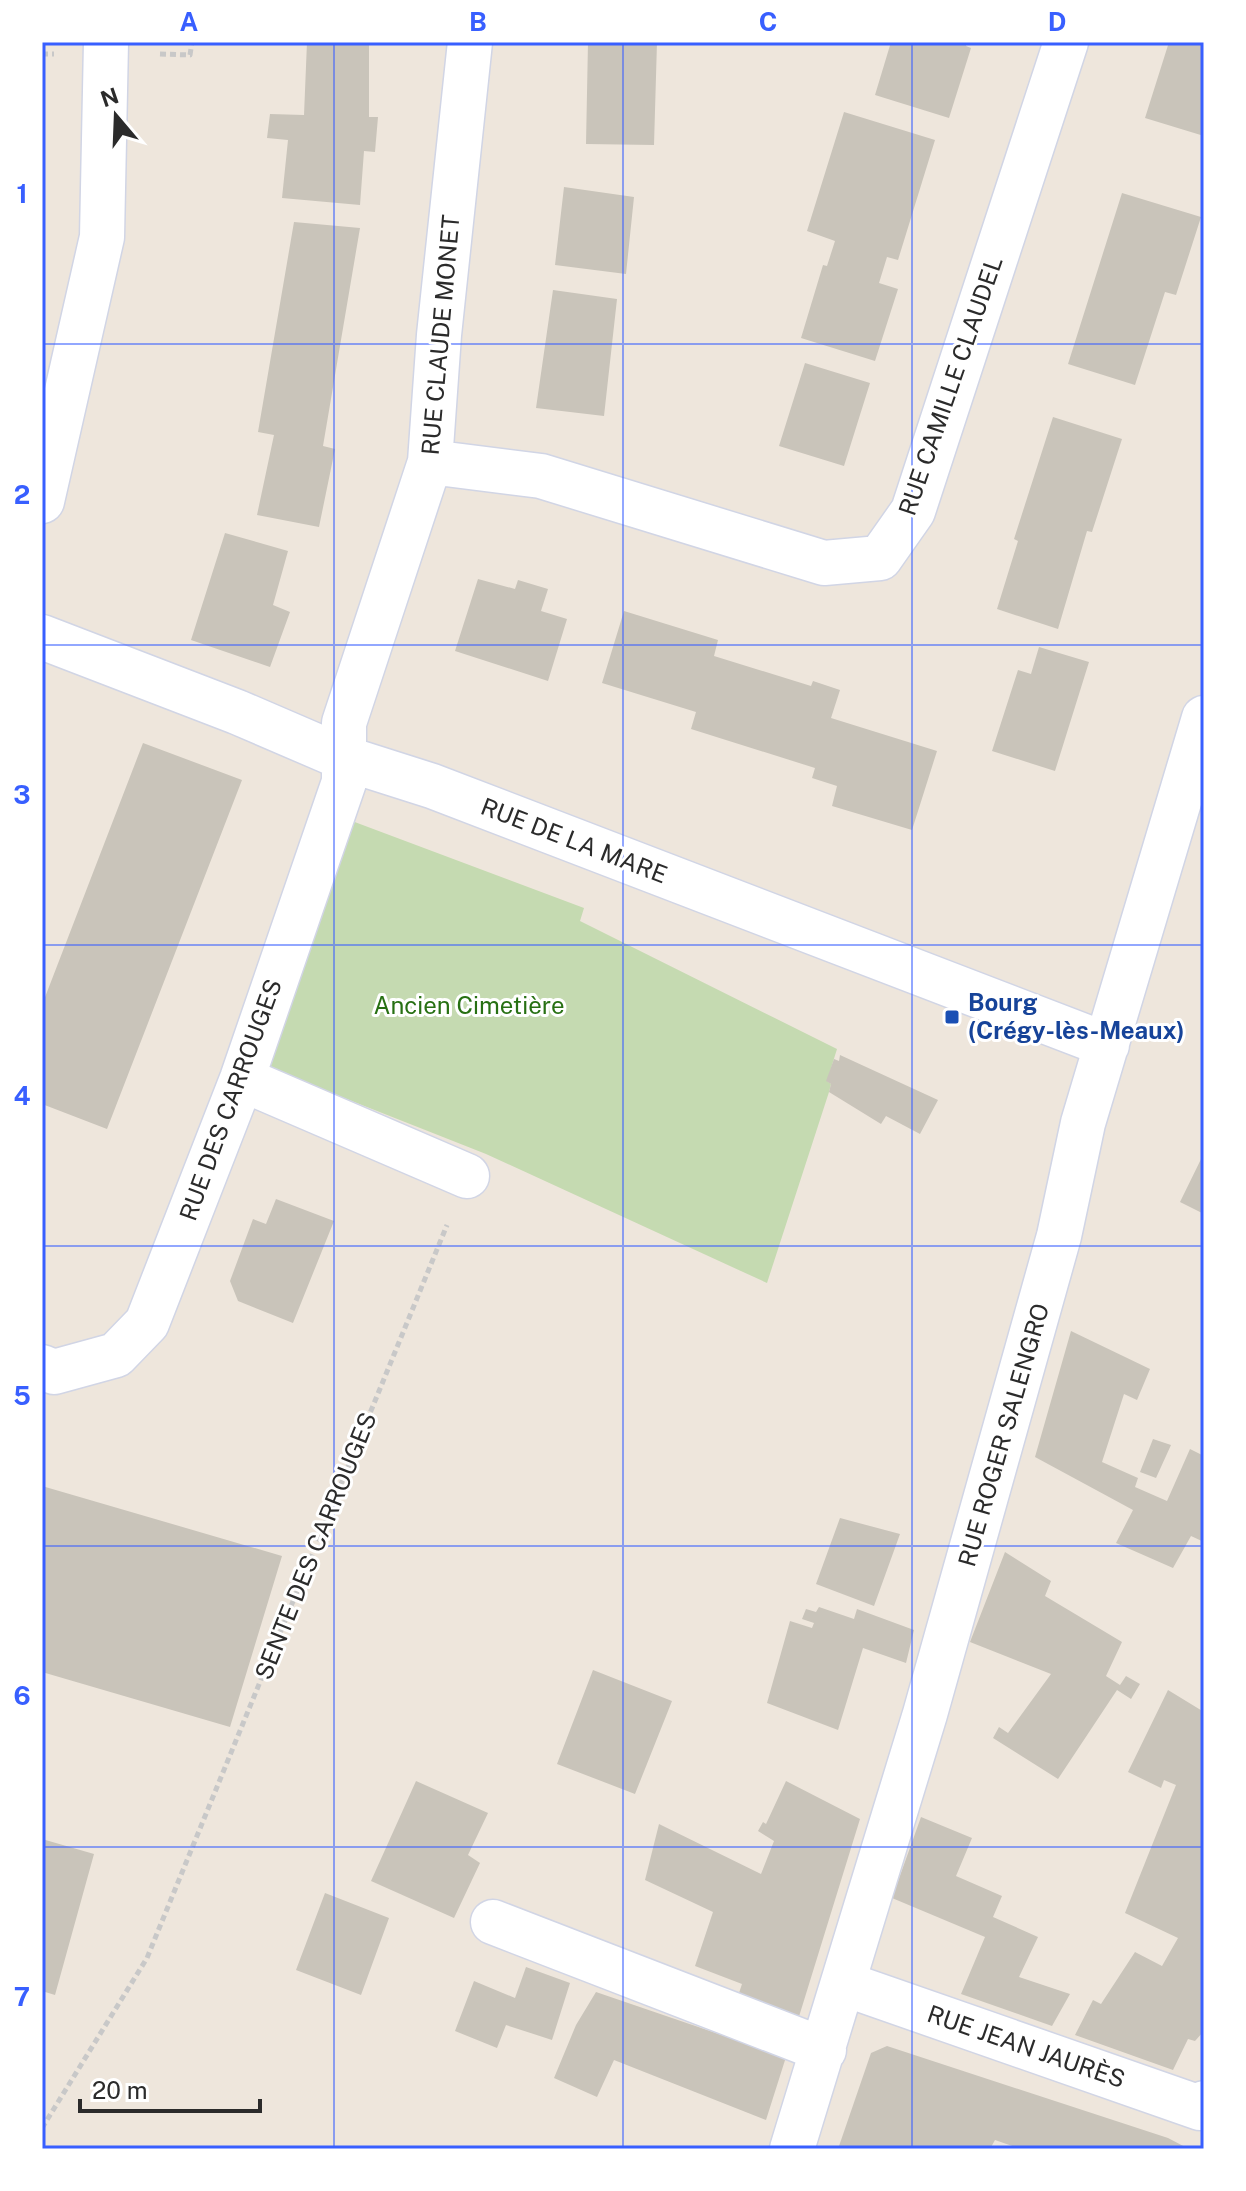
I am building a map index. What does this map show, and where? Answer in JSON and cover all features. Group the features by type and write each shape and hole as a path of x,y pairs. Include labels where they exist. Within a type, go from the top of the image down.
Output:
{"street":[{"path":"42,501 102,237 106,42"},
{"name":"RUE CLAUDE MONET","path":"344,758 344,723 430,462 439,335 470,42"},
{"name":"RUE CAMILLE CLAUDEL","path":"430,462 541,476 824,563 880,558 913,511 1066,42"},
{"name":"RUE DE LA MARE","path":"42,637 237,712 344,758 432,786 1107,1045"},
{"name":"RUE ROGER SALENGRO","path":"792,2149 845,1984 995,1469 1059,1236 1083,1123 1204,718"},
{"name":"RUE DES CARROUGES","path":"42,1367 54,1372 116,1355 147,1323 242,1079 344,782 344,758"},
{"path":"242,1079 467,1176"},
{"path":"493,1922 824,2050"},
{"name":"RUE JEAN JAURÈS","path":"845,1984 1200,2108 1204,2103"}],"path":[{"name":"SENTE DES CARROUGES","path":"42,2128 147,1958 467,1176"}],"green space":[{"name":"Ancien Cimetière","path":"352,821 584,908 580,921 837,1049 827,1081 831,1084 829,1092 767,1283 486,1154 258,1064"}],"building":[{"path":"307,42 369,42 369,117 378,117 375,152 364,151 360,205 282,198 288,140 267,138 270,114 304,115"},
{"path":"588,42 657,42 654,145 586,144"},
{"path":"891,42 967,42 966,46 971,48 949,118 875,95"},
{"path":"1169,42 1204,42 1204,136 1145,118"},
{"path":"844,112 935,140 898,260 887,257 879,283 898,289 875,361 801,338 823,265 827,266 835,241 807,231"},
{"path":"564,187 634,197 626,274 555,265"},
{"path":"1122,193 1201,217 1176,295 1165,292 1135,385 1068,364"},
{"path":"294,222 360,228 323,446 335,449 319,527 257,515 274,435 258,432"},
{"path":"553,290 617,299 604,416 536,408"},
{"path":"805,363 870,383 844,466 779,446"},
{"path":"1053,417 1122,439 1092,532 1087,531 1058,629 997,609 1018,541 1014,539"},
{"path":"225,533 288,551 273,605 290,612 270,667 191,640"},
{"path":"478,579 515,589 518,580 548,589 541,611 567,619 548,681 455,651"},
{"path":"624,611 718,640 714,656 811,686 813,681 840,690 831,718 937,751 912,830 832,806 837,786 812,778 815,768 691,729 696,712 602,683"},
{"path":"1039,647 1089,662 1055,771 992,751 1018,670 1031,674"},
{"path":"143,743 242,780 107,1129 42,1104 42,1005"},
{"path":"840,1055 938,1100 920,1134 886,1116 881,1124 829,1092 831,1084 826,1081 834,1059 839,1061"},
{"path":"1204,1153 1204,1214 1180,1202"},
{"path":"276,1199 334,1221 293,1323 238,1301 230,1281 253,1219 266,1224"},
{"path":"1071,1331 1150,1369 1137,1400 1124,1394 1102,1462 1138,1478 1135,1487 1167,1501 1190,1449 1204,1456 1204,1542 1191,1536 1173,1568 1116,1543 1133,1510 1035,1457"},
{"path":"1153,1439 1171,1445 1156,1478 1140,1472"},
{"path":"42,1486 282,1556 230,1727 42,1672"},
{"path":"840,1518 900,1534 874,1606 816,1584"},
{"path":"1005,1552 1051,1581 1045,1596 1122,1642 1106,1676 1120,1685 1126,1676 1140,1684 1131,1699 1117,1690 1058,1779 993,1738 999,1727 1008,1733 1051,1674 970,1642"},
{"path":"819,1607 854,1619 857,1609 914,1630 906,1663 863,1648 838,1730 767,1703 790,1621 812,1628 814,1623 802,1619 806,1609 816,1612"},
{"path":"593,1670 672,1701 635,1794 557,1764"},
{"path":"1168,1690 1204,1712 1204,2031 1195,2041 1188,2039 1173,2070 1075,2035 1093,2000 1101,2004 1135,1952 1162,1966 1178,1938 1125,1913 1176,1785 1164,1780 1161,1788 1128,1772"},
{"path":"416,1781 488,1813 468,1855 480,1863 454,1918 371,1881"},
{"path":"786,1781 860,1819 797,2023 737,1999 742,1984 695,1966 713,1912 645,1880 659,1824 761,1874 774,1841 758,1831 763,1822 766,1824"},
{"path":"921,1817 972,1838 956,1876 1002,1896 993,1917 1038,1937 1019,1977 1070,1994 1052,2026 961,1994 985,1937 892,1898"},
{"path":"42,1839 94,1854 55,1995 42,1991"},
{"path":"325,1893 389,1918 361,1995 296,1970"},
{"path":"526,1967 570,1983 552,2040 506,2025 497,2048 455,2031 474,1981 515,1998"},
{"path":"596,1992 786,2057 766,2120 614,2060 597,2097 554,2078 576,2025"},
{"path":"887,2046 1168,2138 1189,2149 1021,2149 995,2140 990,2149 838,2149 871,2053"}],"place":[{"name":"Bourg (Crégy-lès-Meaux)","path":"952,1017"}]}
